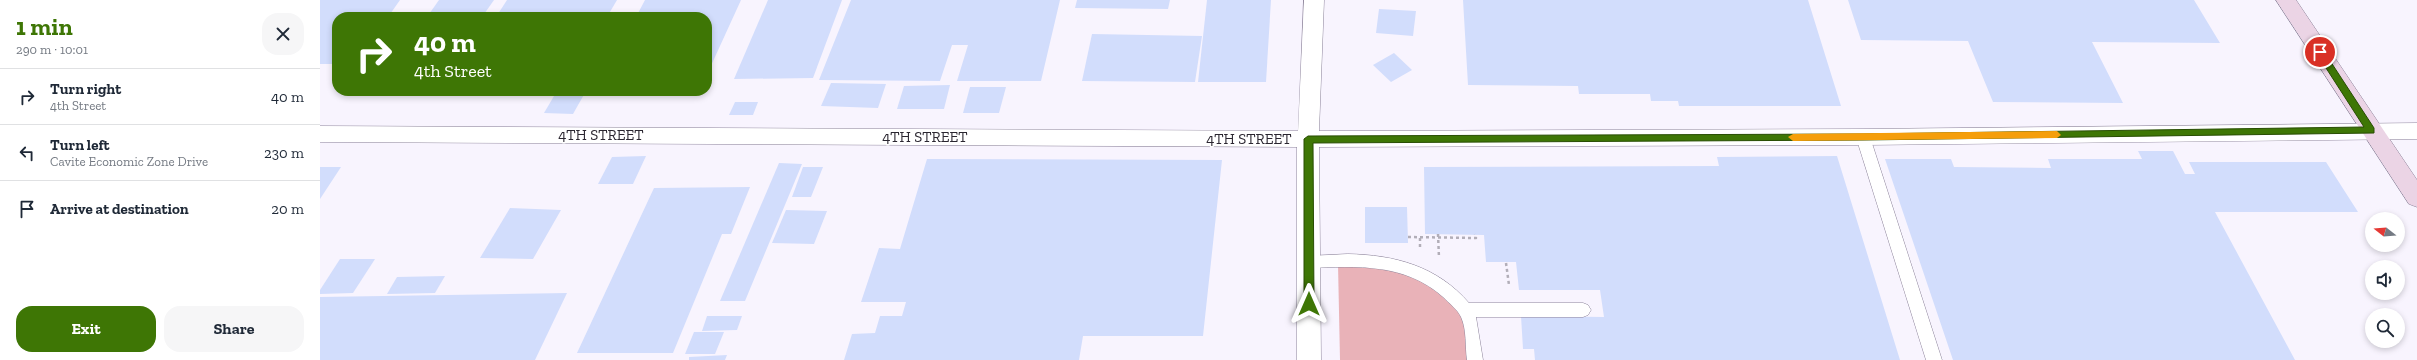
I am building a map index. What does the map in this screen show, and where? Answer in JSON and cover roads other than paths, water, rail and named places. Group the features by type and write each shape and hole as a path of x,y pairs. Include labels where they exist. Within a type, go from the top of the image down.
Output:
{"street":[{"path":"1308,360 1308,139 1314,0"},
{"path":"2286,0 2371,131 2417,198"},
{"name":"4TH STREET","path":"320,134 1308,139 1863,137 2417,131"}],"lane":[{"path":"1863,137 1934,360"},
{"path":"1309,262 1344,260 1390,263 1420,272 1439,282 1466,310 1471,321 1475,360"},
{"path":"1466,310 1582,310"}]}
